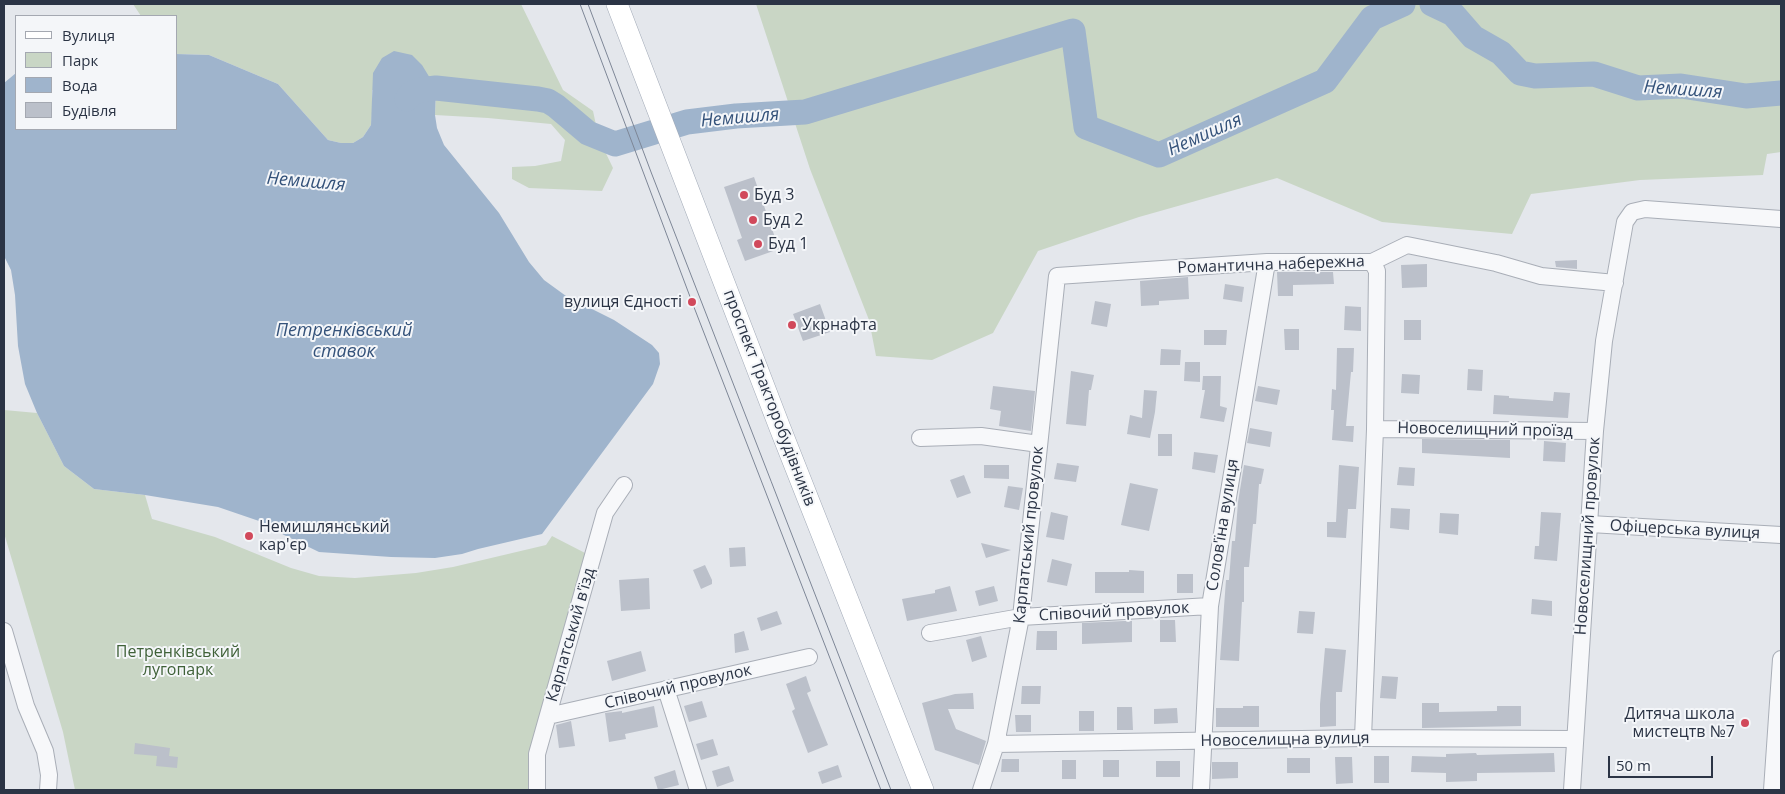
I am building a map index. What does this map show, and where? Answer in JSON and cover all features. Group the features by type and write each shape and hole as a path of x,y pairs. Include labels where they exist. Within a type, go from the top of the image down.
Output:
{"main road":[{"name":"проспект Тракторобудівників","path":"617,4 783,436 923,790"}],"street":[{"path":"1614,283 1625,222 1632,212 1645,209 1781,219"},
{"name":"Романтична набережна","path":"1056,276 1267,262 1372,262 1407,245 1496,263 1542,276 1614,283"},
{"name":"Солов'їна вулиця","path":"1201,790 1210,606 1267,262"},
{"path":"1364,738 1375,429 1377,271 1372,262"},
{"name":"Карпатський провулок","path":"981,790 996,744 1021,617 1056,276"},
{"name":"Новоселищний провулок","path":"1572,790 1595,431 1604,341 1614,283"},
{"name":"Новоселищний проїзд","path":"1375,429 1595,431"},
{"path":"920,438 981,436 1039,444"},
{"name":"Карпатський в'їзд","path":"536,790 537,754 605,513 624,486"},
{"name":"Офіцерська вулиця","path":"1590,524 1781,535"},
{"name":"Співочий провулок","path":"930,633 1021,617 1210,606"},
{"path":"4,631 26,706 46,751 49,775 48,790"},
{"name":"Співочий провулок","path":"548,716 809,657"},
{"path":"1772,790 1781,659"},
{"path":"666,689 698,790"},
{"name":"Новоселищна вулиця","path":"996,744 1364,738 1574,739"}],"green space":[{"path":"133,4 521,4 563,90 593,111 599,139 613,168 602,191 529,188 512,179 512,167 535,166 561,161 565,140 551,124 435,115 436,88 372,90 371,125 363,137 353,143 328,140 278,84 209,55 178,54 178,15 140,15"},
{"path":"756,4 1781,4 1781,152 1767,154 1763,175 1640,180 1531,194 1512,234 1382,222 1277,178 1139,217 1038,251 993,333 932,360 876,356 869,320 810,169"},
{"name":"Петренківський лугопарк","path":"4,410 37,413 64,466 94,489 145,495 152,519 215,537 291,568 319,576 355,578 416,573 453,567 546,545 552,536 587,554 532,790 75,790 63,732 4,533"}],"water":[{"name":"Петренківський ставок","path":"394,51 412,55 422,65 436,88 435,115 437,128 444,145 499,213 529,262 544,280 566,296 614,320 652,345 659,353 660,364 653,384 542,534 462,554 435,558 319,552 259,521 218,507 94,489 64,466 37,413 25,384 18,346 15,295 11,270 4,256 4,83 15,74 15,130 178,130 178,54 209,55 278,84 328,140 353,143 363,137 371,125 373,73 382,58"}],"building":[{"path":"754,177 779,249 745,261 737,240 742,238 724,187"},
{"path":"1577,260 1577,269 1556,267 1555,261"},
{"path":"1427,264 1427,287 1402,288 1401,265"},
{"path":"1277,272 1333,272 1334,284 1293,285 1293,296 1278,296"},
{"path":"1188,277 1189,299 1159,301 1159,305 1141,306 1140,281"},
{"path":"1225,284 1244,287 1242,302 1223,299"},
{"path":"1095,301 1111,304 1107,327 1091,324"},
{"path":"820,304 830,332 803,341 793,314"},
{"path":"1345,306 1361,307 1361,331 1344,330"},
{"path":"1404,320 1421,320 1421,340 1404,340"},
{"path":"1284,329 1299,329 1299,350 1285,350"},
{"path":"1204,330 1227,330 1226,345 1204,345"},
{"path":"1337,348 1354,348 1346,426 1354,426 1353,442 1332,440 1334,410 1331,410 1332,389 1336,390"},
{"path":"1161,349 1181,350 1180,365 1160,365"},
{"path":"1185,362 1200,362 1200,382 1184,381"},
{"path":"1468,369 1483,370 1482,391 1467,390"},
{"path":"1071,371 1094,375 1091,390 1089,390 1086,426 1066,424"},
{"path":"1402,374 1420,375 1419,394 1401,393"},
{"path":"1203,376 1221,376 1220,406 1227,408 1224,422 1200,418 1205,390 1202,390"},
{"path":"993,386 1035,391 1031,431 999,426 1001,411 990,409"},
{"path":"1258,386 1280,390 1277,405 1255,401"},
{"path":"1144,390 1157,391 1150,438 1127,434 1130,415 1142,418"},
{"path":"1554,392 1570,393 1568,418 1493,414 1494,395 1553,401"},
{"path":"1250,428 1272,432 1270,447 1247,443"},
{"path":"1158,434 1172,434 1172,456 1158,456"},
{"path":"1422,439 1510,440 1510,458 1422,453"},
{"path":"1544,441 1566,443 1565,462 1543,461"},
{"path":"1194,452 1218,455 1215,473 1192,469"},
{"path":"1057,463 1079,466 1076,482 1054,479"},
{"path":"984,465 1009,465 1009,479 984,478"},
{"path":"1244,465 1264,469 1261,484 1259,484 1256,524 1253,524 1249,567 1244,567 1244,602 1242,602 1239,661 1220,660 1226,580 1229,580 1232,541 1235,541 1238,502"},
{"path":"1339,465 1359,467 1356,509 1348,509 1346,538 1327,537 1327,522 1336,522"},
{"path":"1399,467 1415,468 1414,486 1397,485"},
{"path":"964,475 971,493 957,498 950,480"},
{"path":"1130,483 1158,489 1149,531 1121,525"},
{"path":"1008,486 1023,488 1019,510 1004,507"},
{"path":"1391,508 1410,509 1409,530 1390,528"},
{"path":"1051,512 1068,516 1064,540 1046,537"},
{"path":"1541,512 1561,513 1557,561 1534,559 1535,546 1539,546"},
{"path":"1440,513 1459,514 1458,535 1439,533"},
{"path":"981,543 1011,550 986,558"},
{"path":"745,547 746,566 730,567 729,548"},
{"path":"1052,559 1072,564 1067,586 1047,582"},
{"path":"705,565 712,584 701,589 693,570"},
{"path":"1129,570 1144,571 1144,593 1095,593 1095,572 1129,572"},
{"path":"1177,574 1193,574 1193,593 1177,593"},
{"path":"649,578 650,609 621,611 619,580"},
{"path":"950,586 957,611 907,621 902,599 935,593 935,590"},
{"path":"994,586 998,601 979,606 975,591"},
{"path":"1532,599 1552,601 1552,616 1531,614"},
{"path":"777,611 782,624 761,631 757,618"},
{"path":"1299,611 1315,612 1313,634 1297,633"},
{"path":"1160,620 1175,620 1176,642 1160,642"},
{"path":"1132,621 1132,642 1082,644 1082,623"},
{"path":"744,631 749,650 735,653 734,634"},
{"path":"1037,631 1057,631 1057,650 1036,650"},
{"path":"981,636 987,657 972,662 966,640"},
{"path":"1325,648 1346,650 1342,692 1336,692 1336,726 1320,727 1320,704"},
{"path":"641,651 646,671 612,681 607,661"},
{"path":"806,676 811,691 807,693 828,745 808,753 792,711 795,709 786,684"},
{"path":"1382,676 1398,677 1396,699 1380,698"},
{"path":"1022,686 1041,686 1040,704 1021,704"},
{"path":"973,693 974,709 948,709 956,729 986,741 979,765 935,750 922,703 955,694"},
{"path":"702,701 707,717 689,722 684,706"},
{"path":"1422,703 1439,703 1439,712 1497,711 1497,706 1521,706 1521,726 1422,728"},
{"path":"654,706 658,727 625,734 626,739 609,742 605,713 622,711 622,713"},
{"path":"1243,706 1259,706 1259,727 1216,727 1216,708 1243,708"},
{"path":"1117,707 1132,707 1133,730 1117,730"},
{"path":"1177,708 1178,723 1154,724 1154,709"},
{"path":"1079,711 1094,711 1094,731 1079,731"},
{"path":"1015,715 1031,715 1031,732 1016,732"},
{"path":"571,721 575,746 559,748 556,725"},
{"path":"713,739 718,755 701,760 696,744"},
{"path":"135,743 170,748 169,756 178,757 177,768 156,766 157,756 134,754"},
{"path":"1476,753 1477,755 1554,753 1555,772 1477,773 1477,781 1446,782 1446,773 1411,772 1412,756 1446,757 1446,754"},
{"path":"1374,756 1389,756 1389,783 1374,783"},
{"path":"1335,757 1352,757 1353,783 1336,784"},
{"path":"1287,758 1310,758 1310,773 1287,773"},
{"path":"1002,759 1019,759 1019,772 1001,772"},
{"path":"1062,760 1076,760 1076,779 1062,779"},
{"path":"1103,760 1119,760 1119,777 1103,777"},
{"path":"1156,761 1180,761 1180,777 1156,777"},
{"path":"1212,762 1238,762 1238,778 1212,779"},
{"path":"838,765 842,777 822,784 818,772"},
{"path":"729,766 734,781 717,787 712,771"},
{"path":"675,770 679,785 658,790 654,777"}],"waterway":[{"name":"Немишля","path":"407,99 411,94 419,90 436,88 548,101 588,133 615,144 687,122 736,116 805,112 1073,31 1086,127 1159,155 1325,81 1372,18 1403,4"},
{"name":"Немишля","path":"1432,4 1453,14 1473,37 1501,53 1520,73 1535,76 1594,74 1638,88 1681,86 1746,96 1781,93"}],"tram line":[{"path":"580,4 692,302 881,790"},
{"path":"588,4 651,172 891,790"}],"place":[{"name":"Буд 3","path":"744,195"},
{"name":"Буд 2","path":"753,220"},
{"name":"Буд 1","path":"758,244"},
{"name":"вулиця Єдності","path":"692,302"},
{"name":"Укрнафта","path":"792,325"},
{"name":"Немишлянський кар'єр","path":"249,536"},
{"name":"Дитяча школа мистецтв №7","path":"1745,723"}]}
